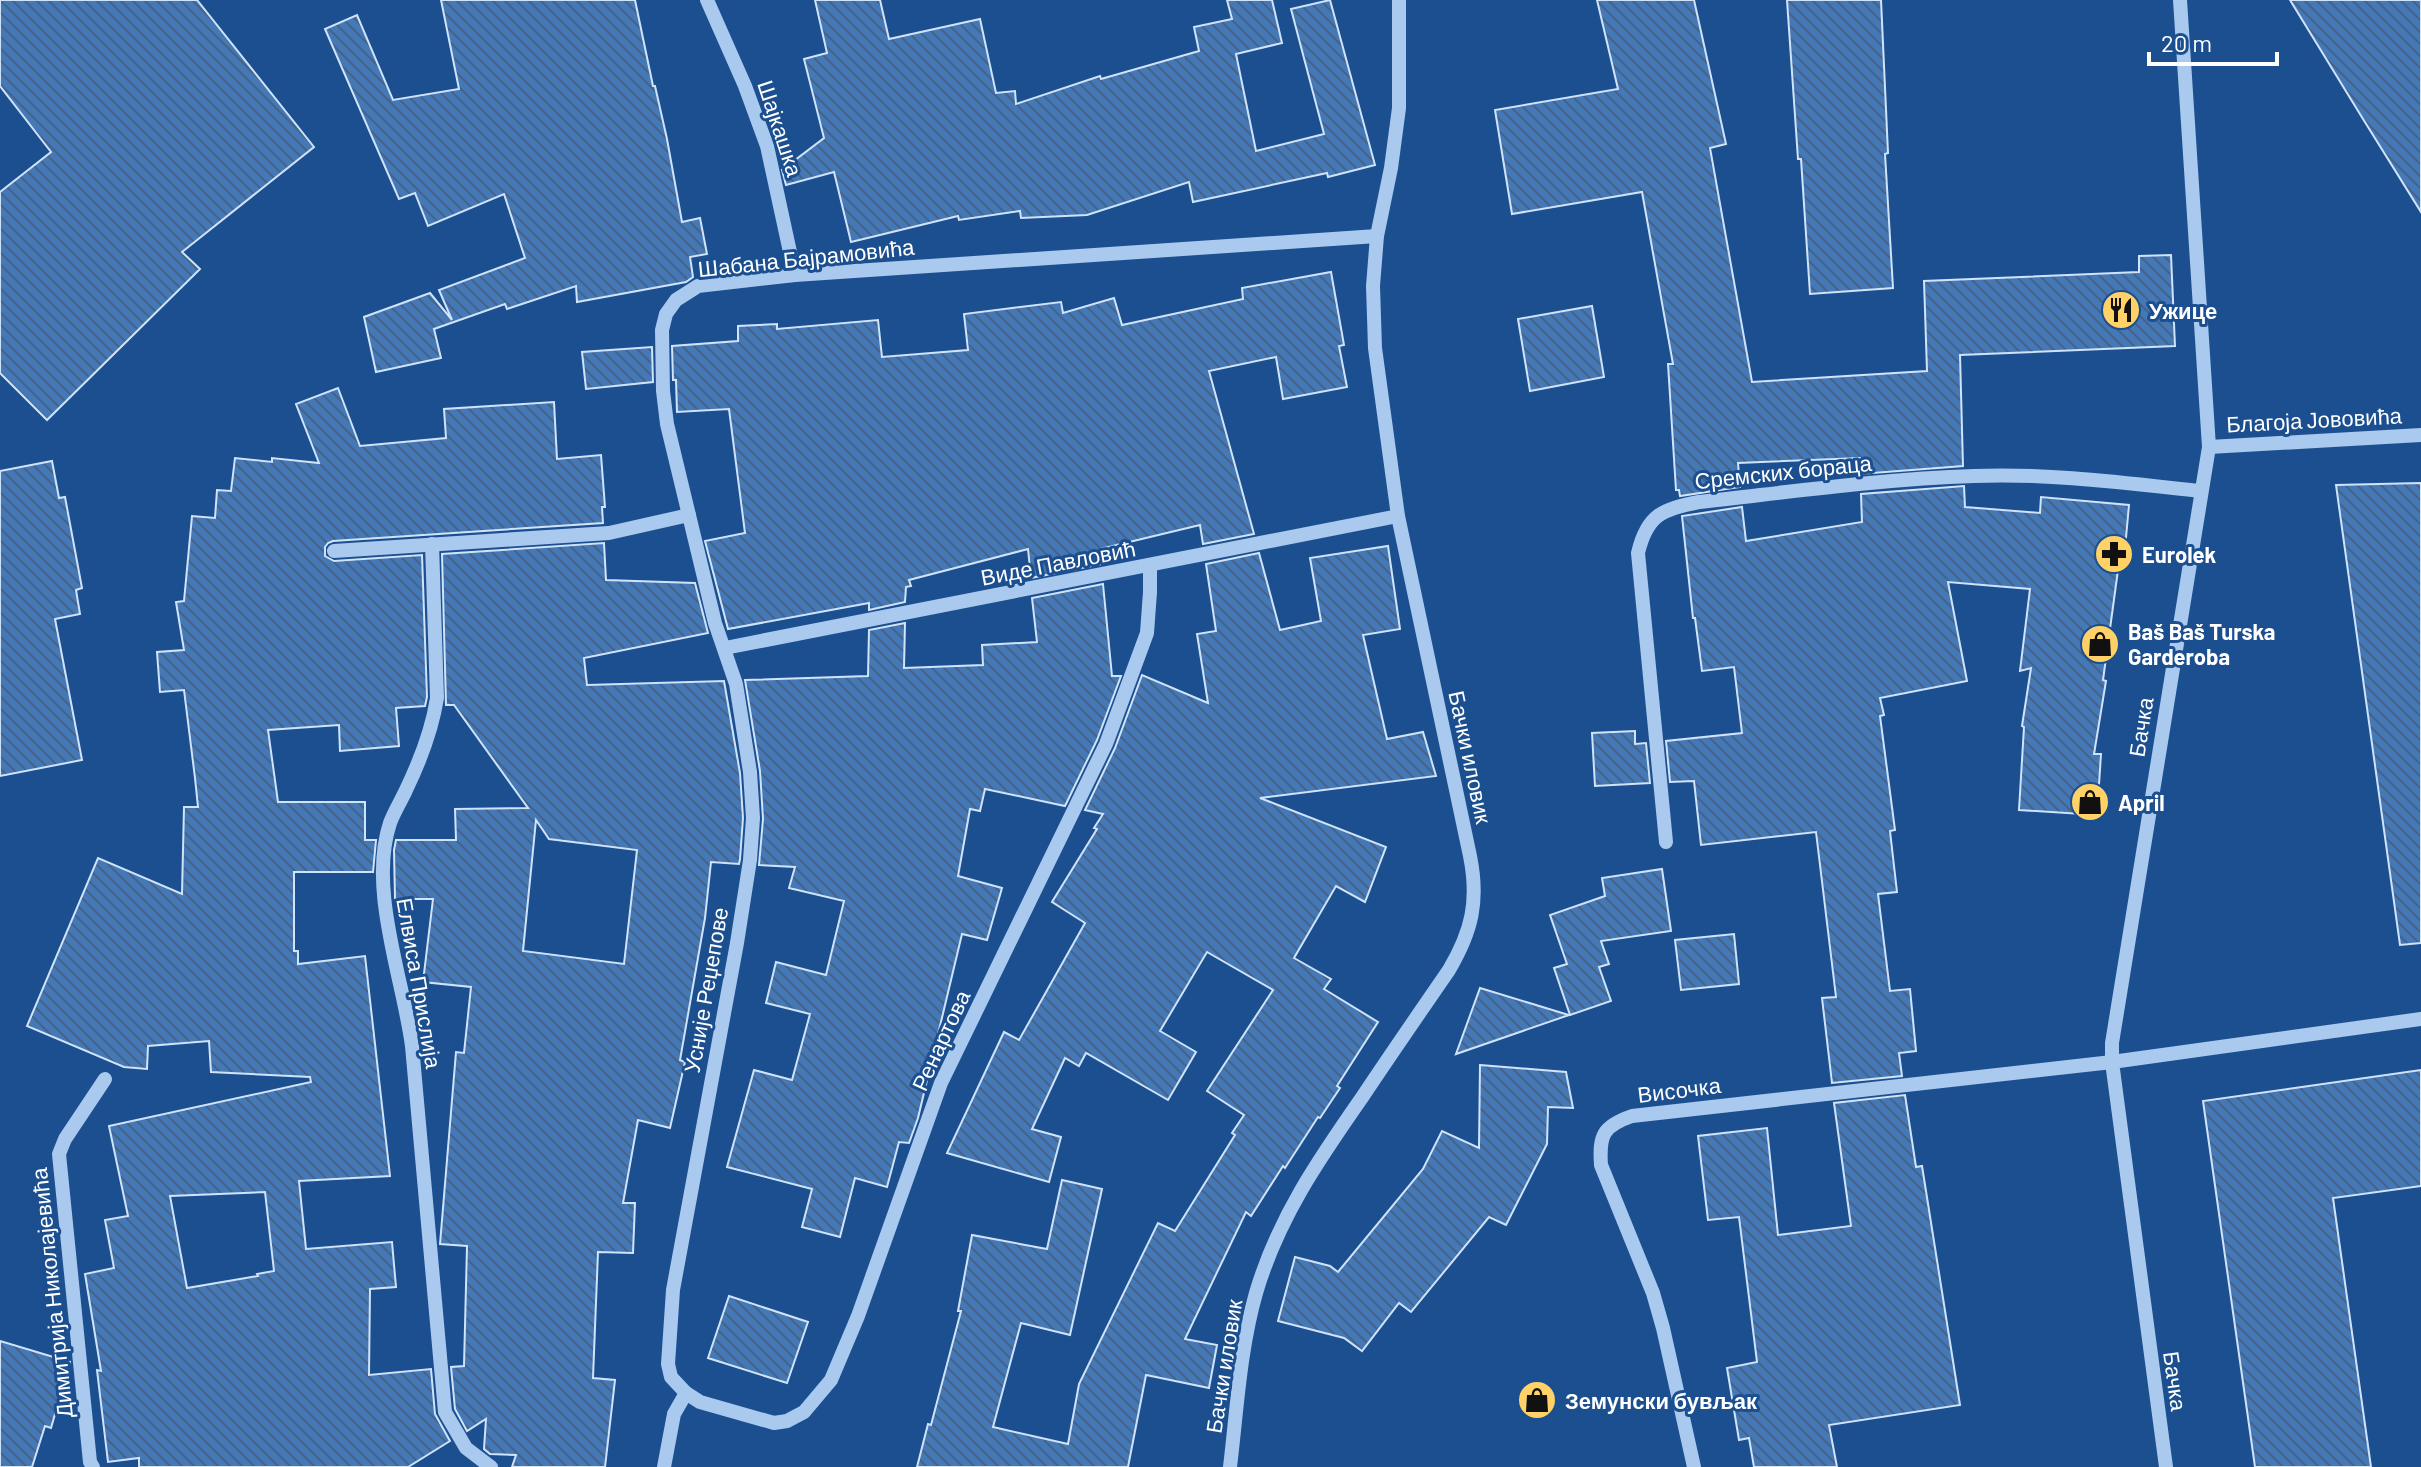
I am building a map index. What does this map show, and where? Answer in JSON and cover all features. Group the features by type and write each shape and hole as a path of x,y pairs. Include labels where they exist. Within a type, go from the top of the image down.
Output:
{"street":[{"name":"Шајкашка","path":"707,0 745,86 767,146 795,275"},
{"name":"Бачки иловик","path":"1230,1467 1246,1339 1256,1293 1282,1224 1311,1171 1449,970 1462,948 1471,921 1475,879 1398,516 1375,348 1373,286 1377,236 1399,108 1399,0"},
{"path":"2180,0 2209,447"},
{"name":"Шабана Бајрамовића","path":"689,515 667,424 662,330 666,314 676,300 698,286 795,275 1377,236"},
{"name":"Благоја Јововића","path":"2209,447 2421,435"},
{"name":"Бачка","path":"2166,1467 2112,1062 2112,1043 2209,447"},
{"name":"Сремских бораца","path":"1666,842 1638,553 1650,522 1662,513 1680,505 1699,502 1977,476 2058,478 2200,491"},
{"path":"334,551 609,533 689,515"},
{"name":"Усније Реџепове","path":"686,1393 671,1377 668,1364 673,1290 737,943 753,818 742,713 715,623 689,515"},
{"name":"Виде Павловић","path":"725,648 1398,516"},
{"name":"Елвиса Прислија","path":"432,544 437,698 424,746 390,823 384,854 383,892 412,1046 445,1412 466,1448 491,1467"},
{"name":"Ренартова","path":"686,1393 700,1402 774,1423 787,1421 804,1412 831,1380 858,1316 941,1083 1106,744 1147,633 1150,566"},
{"path":"2112,1062 2421,1019"},
{"name":"Височка","path":"1694,1467 1653,1293 1601,1165 1600,1147 1604,1131 1617,1121 1632,1116 2112,1062"},
{"name":"Димитрија Николајевића","path":"93,1467 90,1462 59,1154 65,1139 105,1079"},
{"path":"664,1467 674,1414 686,1393"}],"building":[{"path":"0,0 197,0 314,147 182,252 200,269 47,420 0,373 0,192 51,152 0,86"},
{"path":"441,0 635,0 667,139 682,222 700,218 707,254 690,257 693,277 686,282 577,302 576,286 507,309 505,304 434,329 441,358 376,372 364,317 430,293 452,320 439,290 525,258 504,194 428,226 415,193 399,199 325,29 357,15 393,100 459,89"},
{"path":"815,0 880,0 889,39 980,19 996,93 1015,91 1016,104 1100,76 1101,79 1199,51 1194,27 1232,19 1227,0 1272,0 1282,43 1236,54 1256,151 1324,134 1291,9 1330,0 1375,165 1193,202 1189,182 1087,215 1021,218 1020,211 959,220 958,216 851,242 834,172 786,185 782,170 824,138 804,59 827,53"},
{"path":"1597,0 1694,0 1726,144 1710,148 1752,382 1927,371 1924,281 2139,272 2139,256 2171,255 2175,346 1960,355 1963,466 1860,474 1860,458 1738,463 1740,487 1680,496 1679,490 1676,490 1668,364 1673,364 1642,192 1512,214 1495,110 1618,89"},
{"path":"1787,0 1881,0 1888,153 1885,154 1893,288 1810,294"},
{"path":"2290,0 2421,0 2421,212 2363,119"},
{"path":"1331,272 1344,345 1339,346 1347,387 1283,399 1276,357 1209,371 1254,534 1203,544 1200,525 1100,549 1102,564 1031,578 1028,549 909,580 911,586 906,587 905,602 869,610 869,603 728,629 705,541 745,533 729,409 677,412 672,346 738,341 738,326 777,324 777,329 878,320 882,357 968,350 964,314 1061,302 1063,313 1114,298 1122,325 1243,299 1242,288"},
{"path":"1592,306 1604,377 1530,391 1518,319"},
{"path":"652,347 653,382 586,389 582,352"},
{"path":"338,388 360,446 446,438 444,409 554,402 557,459 601,455 605,507 602,507 603,523 328,543 325,556 334,561 422,555 425,706 396,708 399,746 340,751 339,725 268,730 278,802 365,802 365,840 376,840 373,872 294,872 294,951 298,951 298,964 365,956 390,1176 299,1181 306,1249 392,1242 396,1287 370,1289 369,1375 431,1369 435,1414 450,1441 408,1467 139,1467 139,1458 108,1462 97,1370 101,1371 85,1274 114,1268 105,1220 128,1216 109,1126 311,1082 310,1077 211,1072 209,1041 148,1046 147,1069 124,1067 27,1026 98,858 182,894 184,807 198,807 184,690 160,692 157,652 184,650 176,602 184,601 192,516 215,518 217,490 231,491 235,458 319,463 296,404","holes":["265,1192 274,1271 187,1288 170,1196"]},
{"path":"52,461 59,498 65,497 82,588 76,590 80,614 55,619 82,760 0,776 0,471"},
{"path":"2421,483 2421,943 2400,945 2336,485"},
{"path":"1964,486 1965,507 2040,513 2041,497 2129,505 2123,570 2118,570 2103,680 2106,681 2094,754 2101,754 2097,815 2019,810 2022,726 2031,668 2020,671 2030,589 1948,582 1967,681 1880,698 1895,830 1890,831 1897,892 1878,894 1890,991 1910,989 1916,1051 1899,1053 1902,1076 1832,1083 1822,998 1836,997 1816,832 1701,845 1694,781 1670,782 1666,741 1742,733 1734,667 1702,671 1682,516 1742,507 1746,541 1862,522 1861,494"},
{"path":"604,543 606,580 695,583 708,633 584,658 587,685 724,681 740,773 743,818 740,859 739,864 711,862 705,918 680,1060 685,1062 670,1128 638,1120 623,1203 635,1203 633,1253 598,1252 593,1378 615,1380 605,1467 512,1467 516,1455 490,1454 484,1449 486,1419 467,1431 455,1409 451,1367 464,1366 467,1246 440,1244 456,1052 464,1053 471,987 423,982 433,899 395,899 394,850 396,840 456,840 455,809 528,808 454,705 446,705 442,554","holes":["536,820 549,839 637,850 624,964 523,951"]},
{"path":"1388,546 1400,629 1363,635 1387,739 1423,732 1436,776 1260,798 1386,847 1365,902 1336,886 1294,958 1331,979 1324,989 1378,1022 1320,1118 1285,1168 1283,1166 1251,1216 1246,1212 1185,1339 1217,1345 1209,1388 1146,1375 1128,1467 917,1467 961,1311 958,1311 972,1235 1047,1249 1062,1180 1102,1189 1070,1335 1021,1323 993,1427 1068,1444 1079,1384 1158,1223 1175,1231 1235,1135 1232,1133 1244,1115 1207,1091 1273,990 1207,952 1160,1031 1196,1052 1168,1100 1086,1053 1079,1066 1065,1058 1032,1129 1061,1137 1049,1182 947,1153 1004,1032 1019,1040 1085,923 1052,902 1103,814 1085,810 1115,748 1142,675 1208,703 1197,634 1216,631 1206,564 1259,553 1280,630 1321,621 1310,558"},
{"path":"1103,584 1112,676 1121,676 1097,740 1065,806 985,789 980,811 970,809 958,876 1002,888 987,940 962,934 918,1118 909,1143 899,1142 887,1187 855,1178 840,1237 802,1227 812,1189 727,1167 754,1070 792,1080 810,1014 766,1003 776,962 826,975 844,901 789,888 795,867 759,865 763,819 760,771 745,680 868,676 869,630 905,623 904,668 983,665 982,645 1037,642 1032,598"},
{"path":"1635,731 1635,744 1646,743 1650,783 1595,786 1592,733"},
{"path":"1662,869 1671,931 1601,941 1609,964 1599,967 1611,1001 1570,1015 1554,968 1567,964 1550,915 1605,896 1602,878"},
{"path":"1734,934 1739,984 1681,990 1675,940"},
{"path":"1480,988 1569,1015 1456,1054"},
{"path":"1480,1065 1566,1072 1573,1108 1548,1107 1547,1144 1506,1225 1489,1217 1411,1312 1399,1303 1362,1351 1344,1338 1278,1321 1295,1257 1330,1266 1338,1272 1423,1169 1442,1131 1479,1148"},
{"path":"2421,1070 2421,1186 2333,1198 2371,1467 2255,1467 2203,1101"},
{"path":"1905,1095 1916,1167 1922,1166 1960,1405 1829,1425 1837,1467 1754,1467 1749,1438 1739,1440 1727,1368 1757,1362 1739,1217 1708,1220 1698,1136 1767,1128 1778,1235 1851,1226 1834,1103"},
{"path":"729,1296 808,1322 787,1383 708,1358"},
{"path":"0,1341 70,1362 51,1428 45,1426 32,1467 0,1467"}],"place":[{"name":"Ужице","path":"2121,310"},
{"name":"Eurolek","path":"2114,554"},
{"name":"Baš Baš Turska Garderoba","path":"2100,644"},
{"name":"April","path":"2090,802"},
{"name":"Земунски бувљак","path":"1537,1400"}]}
